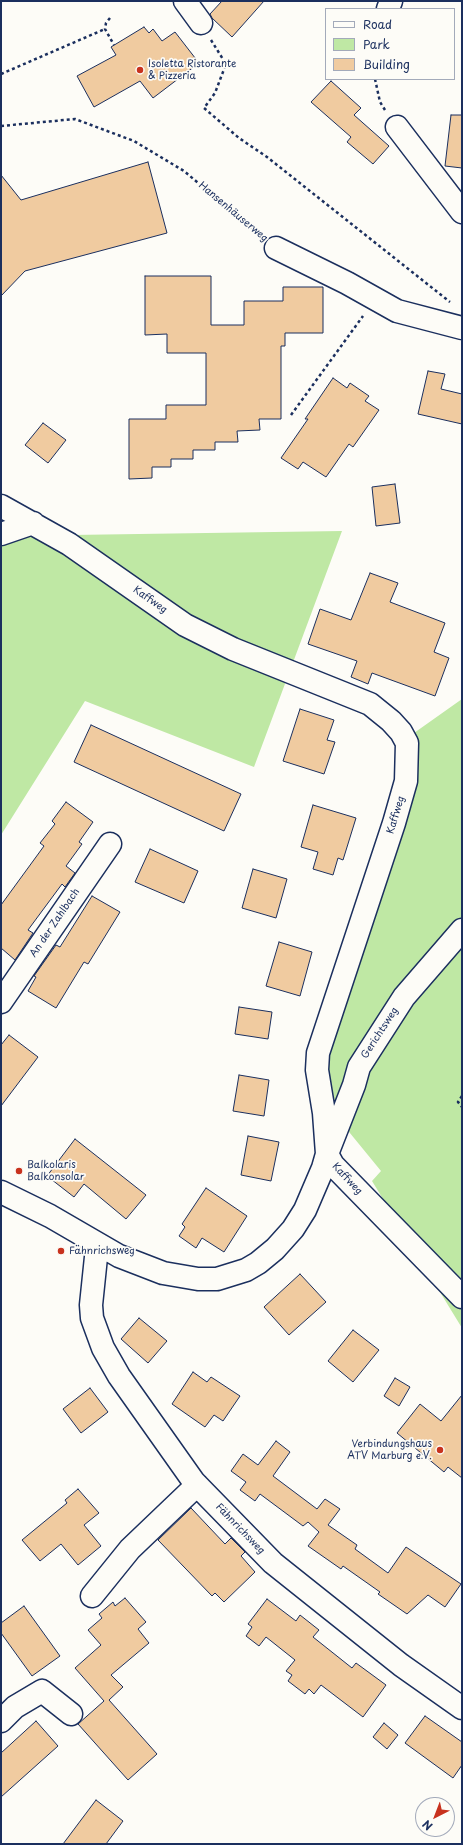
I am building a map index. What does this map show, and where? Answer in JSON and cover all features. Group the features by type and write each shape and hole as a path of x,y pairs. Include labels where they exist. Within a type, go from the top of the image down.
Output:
{"street":[{"path":"185,1 201,23"},
{"path":"397,127 462,212"},
{"name":"Hansenhäuserweg","path":"276,248 347,283 396,311 462,328"},
{"name":"Kaffweg","path":"1,506 69,544 185,625 233,650 370,704 391,721 401,732 407,743 406,781 394,824 318,1053 317,1070 324,1113 327,1154 332,1165 462,1297"},
{"path":"1,534 33,523"},
{"name":"An der Zahlbach","path":"1,1002 110,844"},
{"name":"Gerichtsweg","path":"327,1154 354,1085 359,1067 404,997 462,930"},
{"path":"1,1192 50,1216 100,1246 148,1268 181,1278 198,1280 217,1279 246,1270 258,1263 275,1249 293,1229 313,1191 323,1168 327,1154"},
{"name":"Fähnrichsweg","path":"100,1246 96,1257 91,1305 92,1318 102,1348 119,1376 197,1485 273,1564 401,1665 462,1708"},
{"path":"92,1596 130,1549 197,1485"},
{"path":"1,1721 15,1707 42,1691 71,1714"}],"path":[{"path":"110,18 106,23 105,29 114,45"},
{"path":"201,23 226,64 215,93 204,108 239,138 266,157 452,304"},
{"path":"1,74 105,29"},
{"path":"375,80 380,102 397,127"},
{"name":"Hansenhäuserweg","path":"1,126 75,119 134,141 184,171 276,248"},
{"path":"291,415 375,300"},
{"path":"462,1096 458,1102 462,1107"}],"green space":[{"path":"1,520 63,551 71,535 342,531 254,767 85,701 1,835"},
{"path":"462,699 462,1328 372,1181 381,1171 345,1127 327,1109 326,1067 332,1019 414,733"}],"building":[{"path":"222,1 264,1 232,37 212,18 210,14"},
{"name":"Isoletta Ristorante & Pizzeria","path":"144,27 149,33 153,29 162,41 175,32 199,63 153,98 140,81 94,107 77,76 116,55 111,47"},
{"path":"331,81 361,108 354,115 389,146 373,164 347,142 351,137 311,102"},
{"path":"451,115 462,115 462,168 445,166"},
{"path":"148,162 167,233 25,271 1,296 1,175 21,200"},
{"path":"145,276 211,276 211,325 244,325 244,301 283,301 283,287 323,287 323,333 285,333 285,346 281,346 281,419 259,419 260,430 237,431 238,442 215,442 215,450 193,450 193,459 171,459 171,467 152,467 152,478 129,479 129,419 166,419 166,405 206,405 206,353 167,353 167,334 145,335"},
{"path":"428,371 445,374 441,389 462,394 462,424 418,414"},
{"path":"333,378 347,388 350,383 369,396 365,401 379,410 353,447 349,444 326,477 303,462 298,469 281,458 308,419 305,419"},
{"path":"43,423 66,440 48,463 25,445"},
{"path":"395,484 400,523 376,526 372,487"},
{"path":"370,573 398,583 390,602 445,623 434,652 449,658 435,696 372,673 368,684 351,677 357,661 308,644 320,609 351,620"},
{"path":"300,709 334,720 327,740 335,742 324,774 283,761"},
{"path":"91,725 241,794 224,831 74,762"},
{"path":"66,802 93,822 79,842 82,844 66,866 75,873 65,887 62,884 28,930 33,933 15,960 1,948 1,905 44,846 40,843 55,824 52,821"},
{"path":"313,805 356,818 343,860 338,858 333,875 313,869 318,852 301,847"},
{"path":"150,849 198,871 184,903 135,882"},
{"path":"253,869 287,879 276,918 242,908"},
{"path":"92,896 120,912 88,964 84,962 56,1008 28,991 36,977 34,976 56,945 60,947"},
{"path":"279,942 312,952 300,996 266,986"},
{"path":"239,1007 272,1012 268,1039 235,1034"},
{"path":"9,1035 38,1057 1,1106 1,1045"},
{"path":"239,1075 269,1080 264,1116 233,1111"},
{"path":"248,1136 279,1142 271,1181 241,1175"},
{"path":"75,1139 146,1195 126,1219 84,1184 74,1197 47,1176"},
{"path":"206,1188 247,1216 224,1252 202,1238 196,1248 179,1236 185,1227 182,1224"},
{"path":"300,1274 326,1302 289,1335 264,1307"},
{"path":"139,1318 167,1341 148,1363 121,1339"},
{"path":"353,1330 379,1350 353,1382 328,1361"},
{"path":"193,1372 207,1382 211,1377 240,1396 223,1421 214,1415 205,1427 172,1404"},
{"path":"395,1378 410,1387 399,1406 384,1396"},
{"path":"90,1388 108,1412 81,1433 63,1409"},
{"name":"Verbindungshaus ATV Marburg e.V.","path":"462,1395 462,1478 448,1467 444,1472 397,1433 420,1404 441,1421"},
{"path":"276,1441 290,1452 273,1476 317,1509 325,1499 340,1509 328,1525 357,1545 355,1549 388,1573 406,1547 461,1584 445,1607 428,1595 407,1614 378,1594 380,1592 343,1566 341,1569 308,1546 319,1532 308,1522 303,1526 260,1494 255,1501 240,1490 246,1482 231,1471 243,1454 258,1465"},
{"path":"78,1489 99,1513 84,1525 101,1546 78,1565 61,1544 40,1561 22,1540 67,1503 65,1500"},
{"path":"191,1508 225,1544 231,1538 245,1552 241,1556 255,1572 224,1602 215,1593 212,1596 158,1540"},
{"path":"125,1598 146,1622 138,1629 149,1643 111,1675 123,1687 109,1700 157,1754 128,1780 78,1724 104,1701 75,1668 101,1645 88,1630 102,1618 99,1614 113,1602 115,1606"},
{"path":"267,1599 296,1621 300,1615 319,1630 313,1637 352,1668 356,1663 386,1685 363,1717 321,1685 314,1694 309,1689 305,1694 288,1681 292,1675 286,1671 295,1660 266,1637 259,1646 246,1636 252,1627 248,1624"},
{"path":"24,1606 60,1656 32,1676 1,1633 1,1623"},
{"path":"425,1716 462,1742 462,1765 453,1778 405,1743"},
{"path":"36,1721 58,1746 1,1797 1,1753"},
{"path":"384,1723 398,1735 387,1749 373,1737"},
{"path":"96,1800 123,1821 106,1844 63,1844"}],"place":[{"name":"Isoletta Ristorante & Pizzeria","path":"140,70"},
{"name":"Balkolaris Balkonsolar","path":"19,1171"},
{"name":"Fähnrichsweg","path":"61,1251"},
{"name":"Verbindungshaus ATV Marburg e.V.","path":"440,1450"}]}
